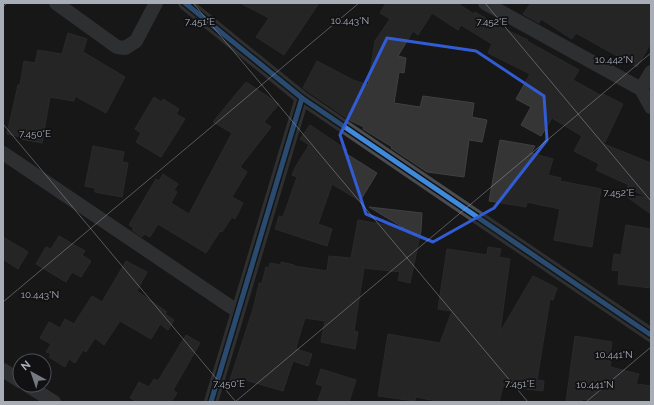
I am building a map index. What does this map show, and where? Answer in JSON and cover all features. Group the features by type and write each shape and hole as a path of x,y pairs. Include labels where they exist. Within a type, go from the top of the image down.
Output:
{"street":[{"path":"56,3 117,47 125,48 136,41 156,3"},
{"path":"185,3 302,98 651,335"},
{"path":"485,3 508,8 641,89 651,107"},
{"path":"641,89 651,72"},
{"path":"211,402 302,98"},
{"path":"3,153 237,311"},
{"path":"3,370 12,376"},
{"path":"40,393 54,402"}],"highlighted area":[{"path":"387,38 476,51 544,96 547,140 494,208 433,242 366,214 340,135"}],"building":[{"path":"240,3 319,3 284,55 256,37 269,18"},
{"path":"386,3 457,3 474,14 475,12 498,26 528,40 527,41 579,70 573,80 602,96 603,94 623,104 604,144 651,163 651,214 623,194 648,198 627,187 629,185 596,170 599,164 574,151 582,136 552,118 541,136 521,125 531,107 516,99 530,74 488,53 492,44 461,25 458,30 432,13 418,35 413,31 398,56 406,58 404,73 399,72 394,103 420,107 423,96 474,103 472,117 487,120 482,142 469,140 464,177 427,172 391,148 392,147 363,129 364,127 351,121 303,88 317,61 353,80 368,85 375,41 390,19 380,13"},
{"path":"531,3 651,3 651,43 637,67 576,33 572,39 541,19 539,23 523,14"},
{"path":"68,33 87,39 83,52 125,77 106,113 75,96 74,101 50,97 42,143 20,139 21,137 7,134 18,85 20,85 24,61 35,63 38,50 62,54"},
{"path":"246,82 279,104 264,122 271,127 240,167 247,172 232,197 243,203 235,219 232,217 222,232 220,231 206,253 158,224 150,237 144,234 142,237 132,230 134,228 129,225 156,179 159,181 163,174 178,184 174,190 177,192 171,203 189,214 232,133 213,122"},
{"path":"154,97 162,102 163,99 179,109 176,114 185,119 161,157 136,142 141,133 135,129"},
{"path":"310,125 347,150 345,153 377,173 360,201 332,184 318,224 332,229 327,246 275,229 279,216 283,217 297,177 292,175 309,145 300,139"},
{"path":"500,140 535,146 531,153 553,159 548,175 561,178 560,181 601,189 592,247 554,240 560,209 527,202 526,207 489,201"},
{"path":"93,146 124,152 122,162 128,163 122,197 95,192 95,188 85,186"},
{"path":"369,207 422,213 421,231 410,283 398,280 400,272 364,268 354,331 358,332 355,349 321,342 325,321 305,318 296,349 312,354 308,366 293,361 283,391 242,379 240,387 229,383 254,306 259,283 262,283 266,267 269,268 270,263 281,265 281,262 294,266 327,271 329,256 351,258 358,220 404,228"},
{"path":"626,225 651,229 651,288 618,284 619,271 612,270 614,254 621,255"},
{"path":"59,236 85,251 82,255 91,261 81,277 72,272 66,282 36,264 46,247 51,249"},
{"path":"3,237 28,252 18,269 3,259"},
{"path":"488,247 501,249 499,257 510,259 500,332 533,276 557,288 553,300 550,299 537,380 544,381 543,391 503,386 499,402 442,402 416,397 415,401 378,396 388,334 440,343 452,311 438,309 447,249 487,255"},
{"path":"126,261 147,272 137,291 167,312 165,314 174,320 168,330 160,324 151,339 120,321 104,345 95,338 86,352 83,350 75,363 69,359 65,367 52,359 52,353 46,352 51,344 40,338 49,322 60,328 65,319 74,324 92,296 102,302"},
{"path":"186,335 200,343 173,390 177,393 171,402 137,402 130,398 139,382 149,387 154,379 158,381"},
{"path":"575,336 612,342 610,367 639,374 636,384 651,386 651,402 602,402 582,399 581,402 566,402"},
{"path":"321,369 356,380 349,402 325,402 318,400 323,386 316,384"}],"cycle path":[{"path":"185,3 302,98 651,335"},
{"path":"211,402 302,98"}]}
